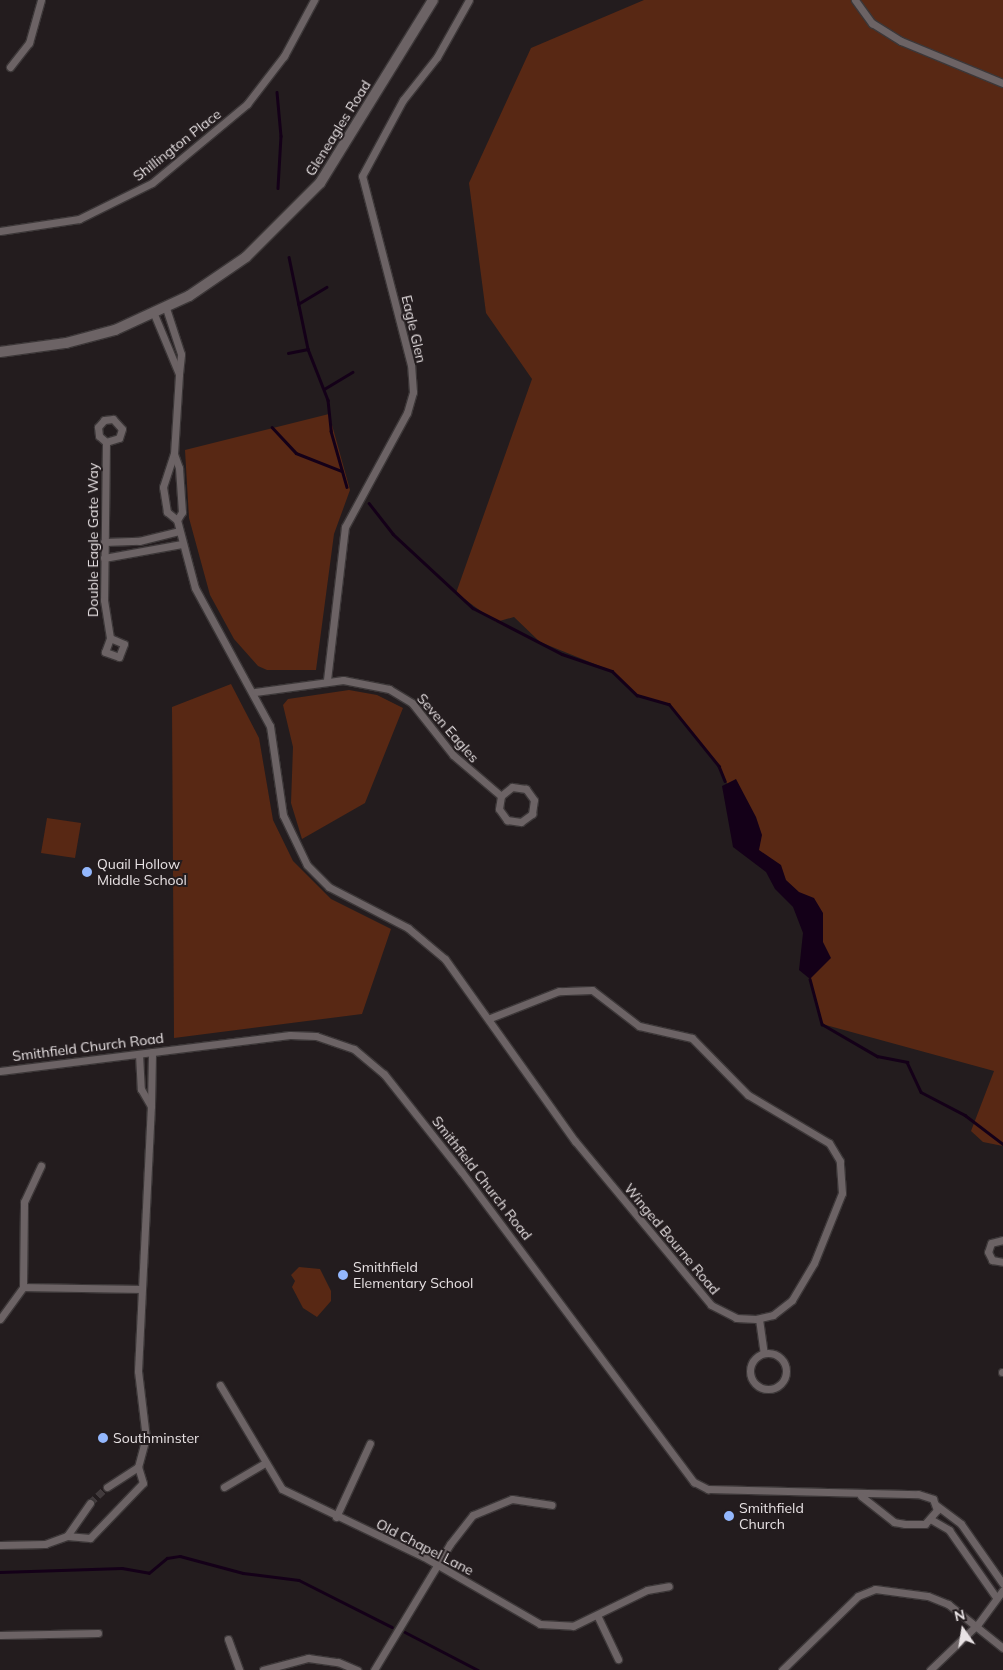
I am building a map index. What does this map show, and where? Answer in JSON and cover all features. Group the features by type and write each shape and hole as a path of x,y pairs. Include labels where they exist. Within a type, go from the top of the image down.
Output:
{"street":[{"path":"10,67 29,43 41,0"},
{"name":"Shillington Place","path":"0,231 79,219 123,200 159,178 246,104 284,56 314,0"},
{"name":"Gleneagles Road","path":"0,352 91,337 154,314 209,285 246,257 313,192 348,142 434,0"},
{"name":"Eagle Glen","path":"328,680 345,527 407,413 413,392 411,365 362,176 403,100 437,57 469,0"},
{"path":"855,0 872,23 900,41 1003,84"},
{"name":"Winged Bourne Road","path":"166,308 181,354 174,454 163,487 167,512 177,520 182,544 211,622 254,692 275,743 283,816 302,858 329,887 425,940 460,976 488,1019 610,1186 711,1305 736,1318 759,1319"},
{"name":"Winged Bourne Road","path":"154,314 179,374"},
{"name":"Double Eagle Gate Way","path":"106,442 105,625 110,638"},
{"name":"Winged Bourne Road","path":"174,454 179,468 182,512 177,520"},
{"path":"104,542 139,541 179,531"},
{"path":"104,558 182,544"},
{"name":"Seven Eagles","path":"254,692 328,680 375,684 404,697 469,771 501,796"},
{"path":"512,787 526,789 534,800 532,814 521,822 507,820 499,809 501,796 512,787"},
{"path":"488,1019 558,990 596,992 639,1026 692,1038 748,1095 828,1143 840,1161 843,1181 828,1232 792,1300 759,1319 764,1353"},
{"name":"Smithfield Church Road","path":"0,1070 301,1035 354,1049 384,1074 456,1164 694,1482 708,1489 861,1496 918,1494 929,1496 936,1505 961,1524 1003,1584"},
{"path":"0,1545 45,1544 67,1536 90,1538 143,1483 138,1467 146,1438 138,1371 140,1289 148,1224 152,1052"},
{"path":"139,1054 141,1089 151,1106"},
{"path":"0,1319 23,1287 24,1202 41,1166"},
{"path":"1003,1240 991,1243 988,1252 992,1260 1003,1262"},
{"path":"23,1287 140,1289"},
{"path":"764,1353 778,1356 786,1367 784,1381 772,1389 758,1387 750,1375 752,1361 764,1353"},
{"name":"Old Chapel Lane","path":"220,1385 263,1464 282,1489 336,1518 437,1564 545,1625 574,1626 647,1590 669,1586"},
{"path":"336,1518 370,1442"},
{"path":"224,1487 263,1464"},
{"path":"107,1487 138,1467"},
{"path":"861,1496 894,1522 918,1525 932,1520"},
{"path":"374,1670 437,1564 464,1524 490,1505 519,1499 552,1505"},
{"path":"67,1536 90,1503"},
{"path":"932,1520 936,1505"},
{"path":"932,1520 949,1530 996,1597"},
{"path":"782,1670 867,1590 928,1596 978,1624 1003,1648"},
{"path":"930,1670 978,1624 1003,1590"},
{"path":"597,1615 618,1659"},
{"path":"0,1635 98,1633"},
{"path":"228,1639 239,1670"},
{"path":"263,1670 308,1658 338,1662 357,1670"}],"shaded area":[{"path":"644,0 1003,0 1003,1146 983,1142 971,1131 994,1071 822,1024 810,979 802,969 810,922 765,863 719,766 670,705 637,695 612,671 540,642 514,617 496,622 456,593 532,379 486,313 469,183 531,48"},
{"path":"329,414 350,490 334,534 316,670 267,670 258,666 234,639 210,595 189,518 185,450"},
{"path":"231,684 259,738 273,820 293,861 331,899 391,929 362,1014 174,1038 172,707"},
{"path":"349,690 377,695 403,708 365,803 302,839 291,803 293,747 283,705 288,699"},
{"path":"736,779 756,817 762,835 759,850 781,865 786,880 799,892 814,898 823,913 823,942 831,958 810,979 799,970 803,933 793,907 775,889 766,872 733,847 722,786"},
{"path":"47,818 81,823 75,858 41,853"},
{"path":"299,1267 320,1269 331,1291 331,1301 317,1317 303,1308 292,1287 295,1281 291,1275"}],"waterway":[{"path":"277,92 281,136 278,188"},
{"path":"289,257 308,349 328,400 331,431 347,487"},
{"path":"298,304 326,287"},
{"path":"288,353 308,349"},
{"path":"324,389 352,372"},
{"path":"272,427 296,453 342,471"},
{"path":"369,503 393,534 473,608 562,654 612,671 637,695 669,704 719,766 725,781"},
{"path":"810,979 822,1024 877,1056 907,1062 921,1092 965,1115 1003,1144"},
{"path":"0,1572 122,1568 149,1573 167,1558 180,1556 243,1573 299,1580 392,1627"},
{"path":"405,1632 478,1670"}],"tunnel":[{"path":"90,1503 107,1487"}],"place":[{"name":"Quail Hollow Middle School","path":"87,872"},
{"name":"Smithfield Elementary School","path":"343,1275"},
{"name":"Southminster","path":"103,1438"},
{"name":"Smithfield Church","path":"729,1516"}]}
